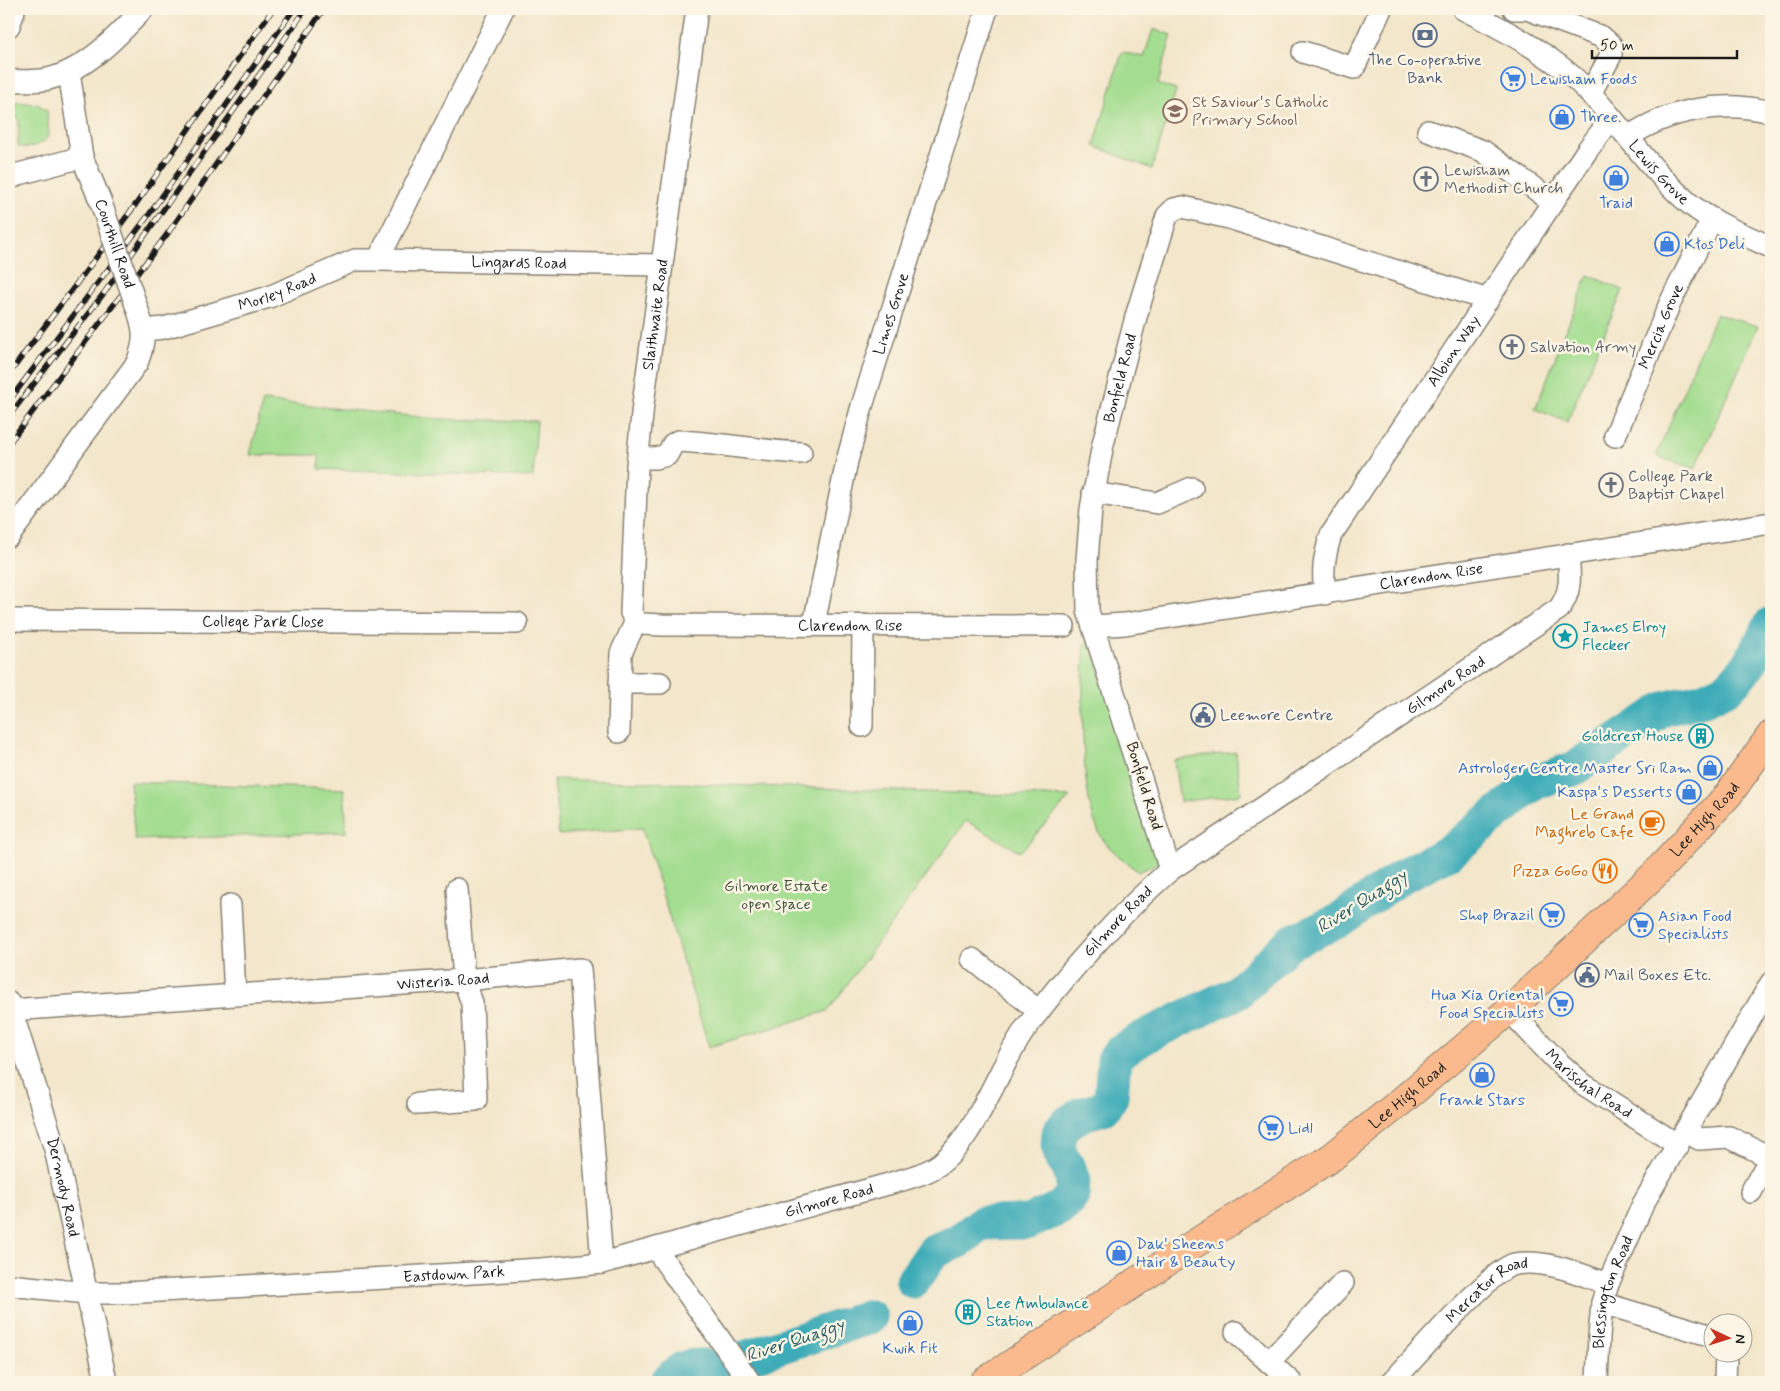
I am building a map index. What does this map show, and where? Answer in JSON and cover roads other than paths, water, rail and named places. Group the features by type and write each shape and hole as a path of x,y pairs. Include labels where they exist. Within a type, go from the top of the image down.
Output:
{"highway":[{"name":"Lee High Road","path":"987,1382 1191,1246 1332,1157 1510,1010 1654,875 1729,794 1771,734"}],"street":[{"path":"9,81 46,79 69,72 96,54 143,9"},
{"path":"378,260 503,9"},
{"name":"Slaithwaite Road","path":"636,621 631,613 638,458 661,265 698,9"},
{"name":"Limes Grove","path":"814,624 815,611 847,462 860,415 987,9"},
{"path":"1302,52 1354,68 1381,9"},
{"path":"1514,9 1527,9 1602,37 1611,45 1611,55 1590,94"},
{"name":"Lewis Grove","path":"1480,12 1567,72 1590,94 1671,186 1691,205 1712,219 1771,247"},
{"name":"Courthill Road","path":"69,72 82,157 100,200 144,330"},
{"path":"1628,137 1655,122 1706,108 1731,107 1771,112"},
{"name":"Albion Way","path":"1324,594 1322,572 1325,553 1331,535 1553,202 1612,118"},
{"path":"1428,130 1483,151 1553,202"},
{"path":"9,179 19,174 82,157"},
{"name":"Bonfield Road","path":"1170,870 1088,612 1087,560 1094,493 1103,444 1137,314 1167,216 1174,209 1183,207 1229,218 1488,300"},
{"name":"Mercia Grove","path":"1615,436 1670,303 1712,219"},
{"name":"Morley Road","path":"144,330 164,328 269,298 355,260 378,260"},
{"name":"Lingards Road","path":"378,260 661,265"},
{"path":"9,536 124,384 140,356 144,330"},
{"path":"638,458 656,458 667,455 673,444 678,441 719,443 762,451 801,453"},
{"path":"1094,493 1158,503 1192,488"},
{"name":"Clarendon Rise","path":"1093,626 1125,624 1324,594 1771,522"},
{"name":"Gilmore Road","path":"656,1249 892,1183 933,1168 947,1156 977,1116 993,1090 1008,1058 1039,1011 1121,919 1170,870 1559,609 1568,597 1571,583 1568,554"},
{"name":"College Park Close","path":"9,620 518,623"},
{"path":"619,732 621,653 636,621"},
{"name":"Clarendon Rise","path":"636,621 641,624 663,625 864,624 1064,626"},
{"path":"862,726 864,624"},
{"path":"620,683 660,682"},
{"path":"418,1104 476,1100 472,1003 464,980 457,889"},
{"path":"230,904 235,994"},
{"path":"972,959 1039,1011"},
{"name":"Wisteria Road","path":"9,1008 464,980 580,969 602,1263"},
{"path":"1682,1138 1771,982"},
{"name":"Dermody Road","path":"9,1008 55,1149 88,1293 104,1376"},
{"name":"Marischal Road","path":"1510,1010 1557,1061 1583,1084 1682,1138 1729,1137 1771,1158"},
{"name":"Blessington Road","path":"1598,1382 1605,1293 1643,1204 1682,1138"},
{"path":"1751,1192 1771,1158"},
{"path":"656,1249 748,1379"},
{"name":"Eastdown Park","path":"9,1285 88,1293 125,1293 542,1269 602,1263 656,1249"},
{"name":"Mercator Road","path":"1392,1382 1492,1278 1513,1264 1532,1263 1552,1266 1605,1293 1702,1332"},
{"path":"1269,1362 1343,1283"},
{"path":"1236,1332 1291,1382"},
{"path":"1725,1382 1726,1364"}],"waterway":[{"name":"River Quaggy","path":"913,1281 934,1251 959,1241 982,1223 1029,1222 1062,1207 1072,1195 1073,1181 1058,1145 1059,1133 1067,1123 1083,1114 1103,1108 1111,1097 1114,1060 1121,1051 1148,1035 1238,992 1291,942 1338,921 1404,875 1450,852 1534,783 1573,769 1664,709 1704,699 1728,688 1749,665 1771,624"},
{"name":"River Quaggy","path":"667,1382 684,1368 695,1366 717,1367 870,1317"}],"railway":[{"path":"9,374 136,204 273,9"},
{"path":"9,401 148,216 294,9"},
{"path":"9,416 104,293 306,9"},
{"path":"9,443 168,233 324,9"}],"place":[{"name":"The Co-operative Bank","path":"1425,35"},
{"name":"Lewisham Foods","path":"1513,79"},
{"name":"St Saviour's Catholic Primary School","path":"1175,111"},
{"name":"Three.","path":"1562,117"},
{"name":"Traid","path":"1616,178"},
{"name":"Lewisham Methodist Church","path":"1426,179"},
{"name":"Kłos Deli","path":"1667,244"},
{"name":"Salvation Army","path":"1512,347"},
{"name":"College Park Baptist Chapel","path":"1611,485"},
{"name":"James Elroy Flecker","path":"1565,636"},
{"name":"Leemore Centre","path":"1203,715"},
{"name":"Goldcrest House","path":"1701,736"},
{"name":"Astrologer Centre Master Sri Ram","path":"1710,768"},
{"name":"Kaspa's Desserts","path":"1689,792"},
{"name":"Le Grand Maghreb Cafe","path":"1652,823"},
{"name":"Pizza GoGo","path":"1605,871"},
{"name":"Shop Brazil","path":"1552,915"},
{"name":"Asian Food Specialists","path":"1641,925"},
{"name":"Mail Boxes Etc.","path":"1587,975"},
{"name":"Hua Xia Oriental Food Specialists","path":"1561,1004"},
{"name":"Frank Stars","path":"1482,1075"},
{"name":"Lidl","path":"1271,1128"},
{"name":"Dak' Sheens Hair & Beauty","path":"1119,1253"},
{"name":"Lee Ambulance Station","path":"968,1312"},
{"name":"Kwik Fit","path":"910,1323"}],"park label":[{"name":"Gilmore Estate open space","path":"776,895"}]}
